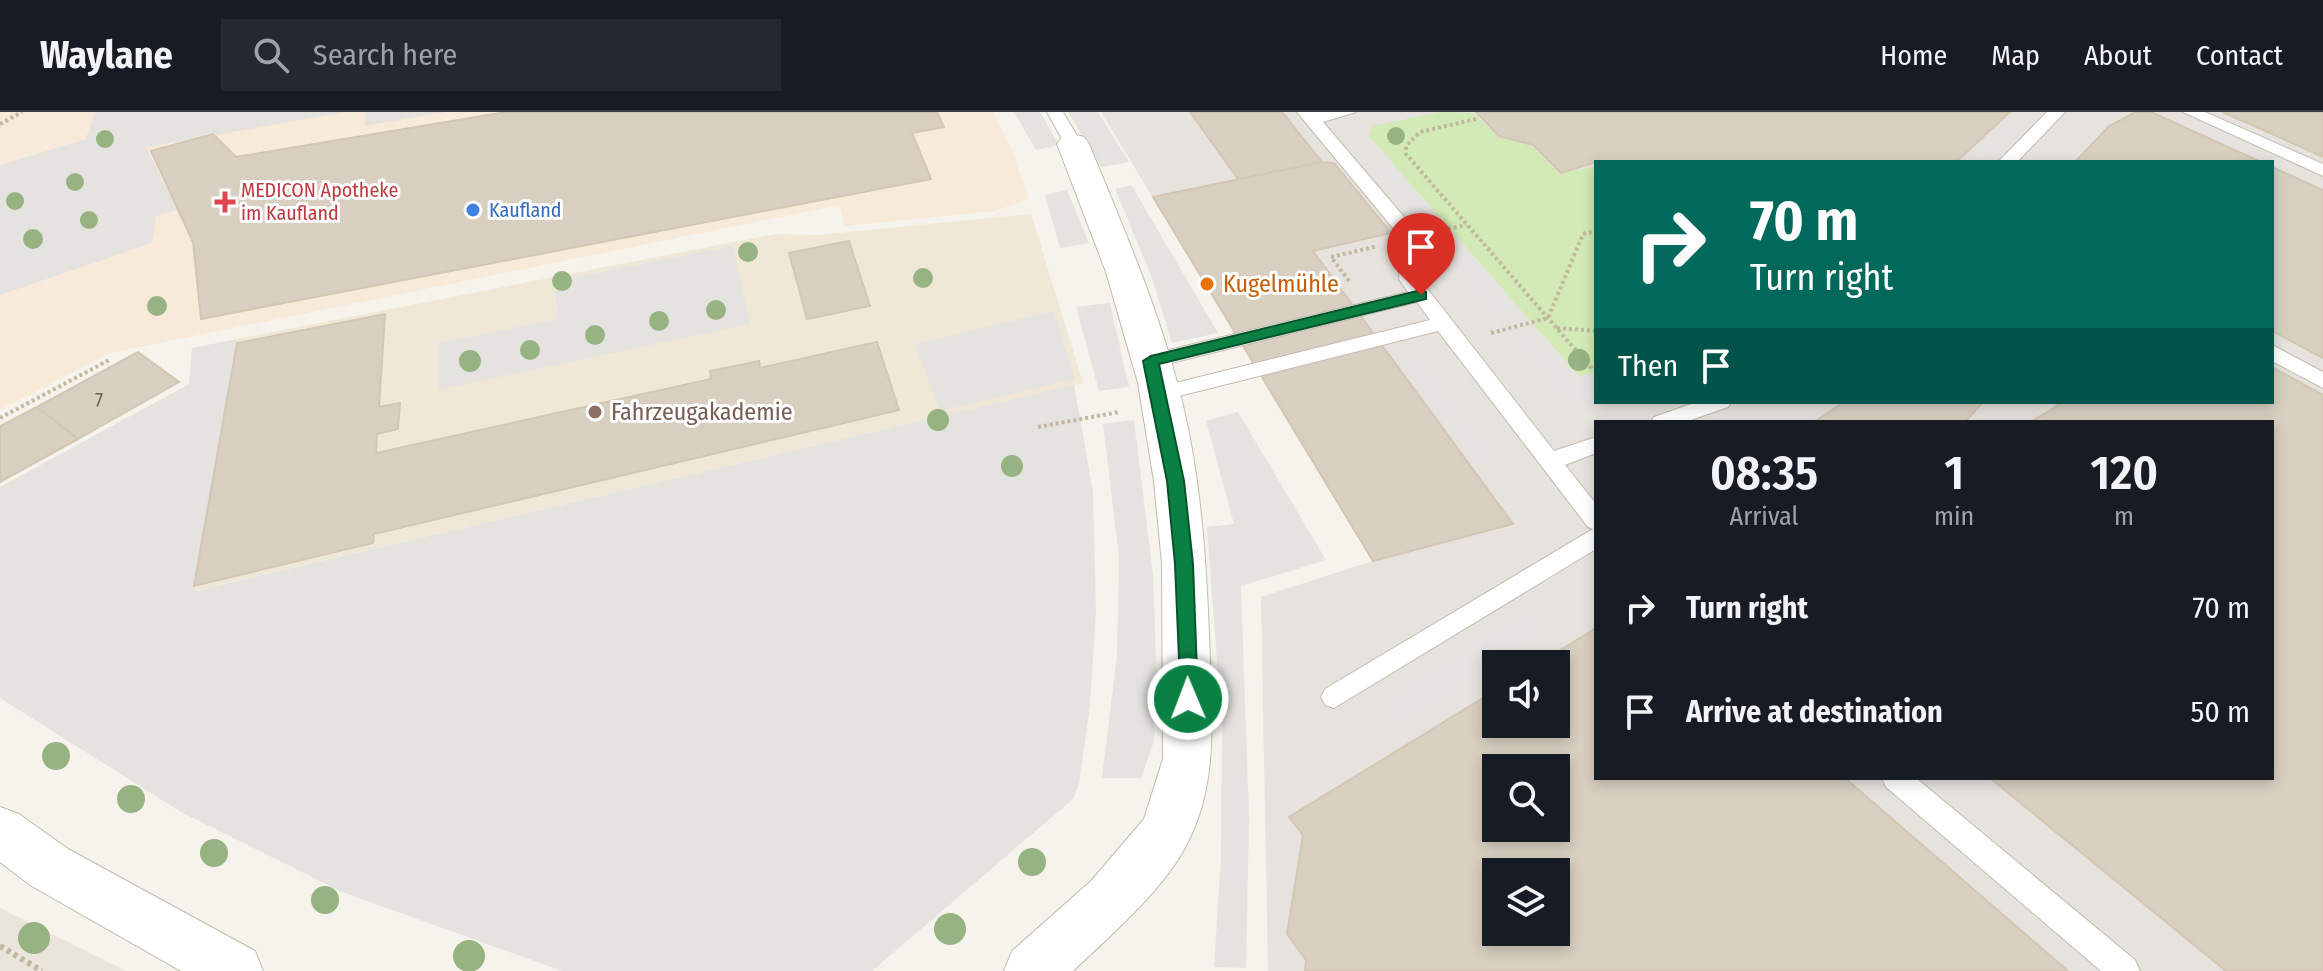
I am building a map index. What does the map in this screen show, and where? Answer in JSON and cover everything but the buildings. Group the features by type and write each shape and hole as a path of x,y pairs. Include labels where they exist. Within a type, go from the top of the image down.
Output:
{"street":[{"path":"1032,971 1110,899 1166,832 1188,759 1184,564 1175,481 1155,378 1124,272 1064,128"},
{"path":"0,831 49,867 235,971"}],"lane":[{"path":"1308,116 1348,112"},
{"path":"2009,160 2057,112"},
{"path":"2191,112 2323,171"},
{"path":"1308,116 1412,238 1409,279 1594,519"},
{"path":"1155,378 1421,295"},
{"path":"1155,378 1443,323"},
{"path":"2274,353 2323,381"},
{"path":"1668,420 1714,404"},
{"path":"1548,462 1594,446"},
{"path":"1334,697 1594,538"},
{"path":"1898,780 2124,971"}],"path":[{"path":"0,124 22,112"},
{"path":"1476,119 1420,132 1406,146 1406,154 1592,369"},
{"path":"1556,328 1594,331"},
{"path":"0,418 111,359"},
{"path":"0,946 42,971"}],"shaded area":[{"path":"0,112 993,112 1013,152 1028,199 995,211 845,226 839,205 110,353 0,410"},
{"path":"95,112 348,112 146,147 177,210 156,216 152,243 0,295 0,165 86,139"},
{"path":"365,112 446,112 365,126"},
{"path":"1014,112 1040,112 1059,145 1036,150"},
{"path":"1068,112 1098,112 1129,162 1101,167"},
{"path":"1101,112 2323,112 2323,971 1268,971 1261,597 1373,561"},
{"path":"2005,123 2021,128 1987,160 1964,160"},
{"path":"1383,154 1443,224 1421,229 1361,159"},
{"path":"1132,185 1218,333 1172,343 1152,278 1115,189"},
{"path":"1067,190 1089,243 1060,248 1045,195"},
{"name":"Fahrzeugakademie","path":"1031,214 1083,383 193,591 237,339 775,234 818,235"},
{"path":"1452,234 1523,315 1499,322 1430,240"},
{"path":"733,246 750,324 438,390 439,343 557,319 555,281"},
{"path":"1110,303 1129,387 1099,391 1076,307"},
{"path":"1054,311 1075,379 940,411 915,344"},
{"path":"1534,329 1578,379 1594,375 1594,399 1569,405 1510,336"},
{"path":"237,339 194,591 1074,385 1093,491 1096,611 1090,705 1079,784 1073,799 872,971 562,971 342,892 181,812 0,698 0,487 189,384 192,348"},
{"path":"1421,357 1502,466 1480,472 1400,362"},
{"path":"1238,412 1326,560 1241,586 1249,817 1246,968 1214,967 1221,858 1222,729 1207,527 1234,524 1206,421"},
{"path":"1134,420 1153,575 1157,684 1154,741 1141,778 1102,778 1117,655 1119,557 1103,424"},
{"path":"1534,605 1543,636 1521,650 1482,650 1482,675 1387,735 1379,700"},
{"path":"0,908 126,971 0,971"}],"green space":[{"path":"1440,112 1473,113 1498,137 1530,145 1559,173 1594,167 1594,372 1579,376 1369,136 1373,126"}],"place":[{"name":"MEDICON Apotheke im Kaufland","path":"225,202"},
{"name":"Kaufland","path":"473,210"},
{"name":"Kugelmühle","path":"1207,284"},
{"name":"Fahrzeugakademie","path":"595,412"}],"route":[{"path":"1188,699 1184,564 1175,481 1158,383 1151,361 1421,295"}]}
